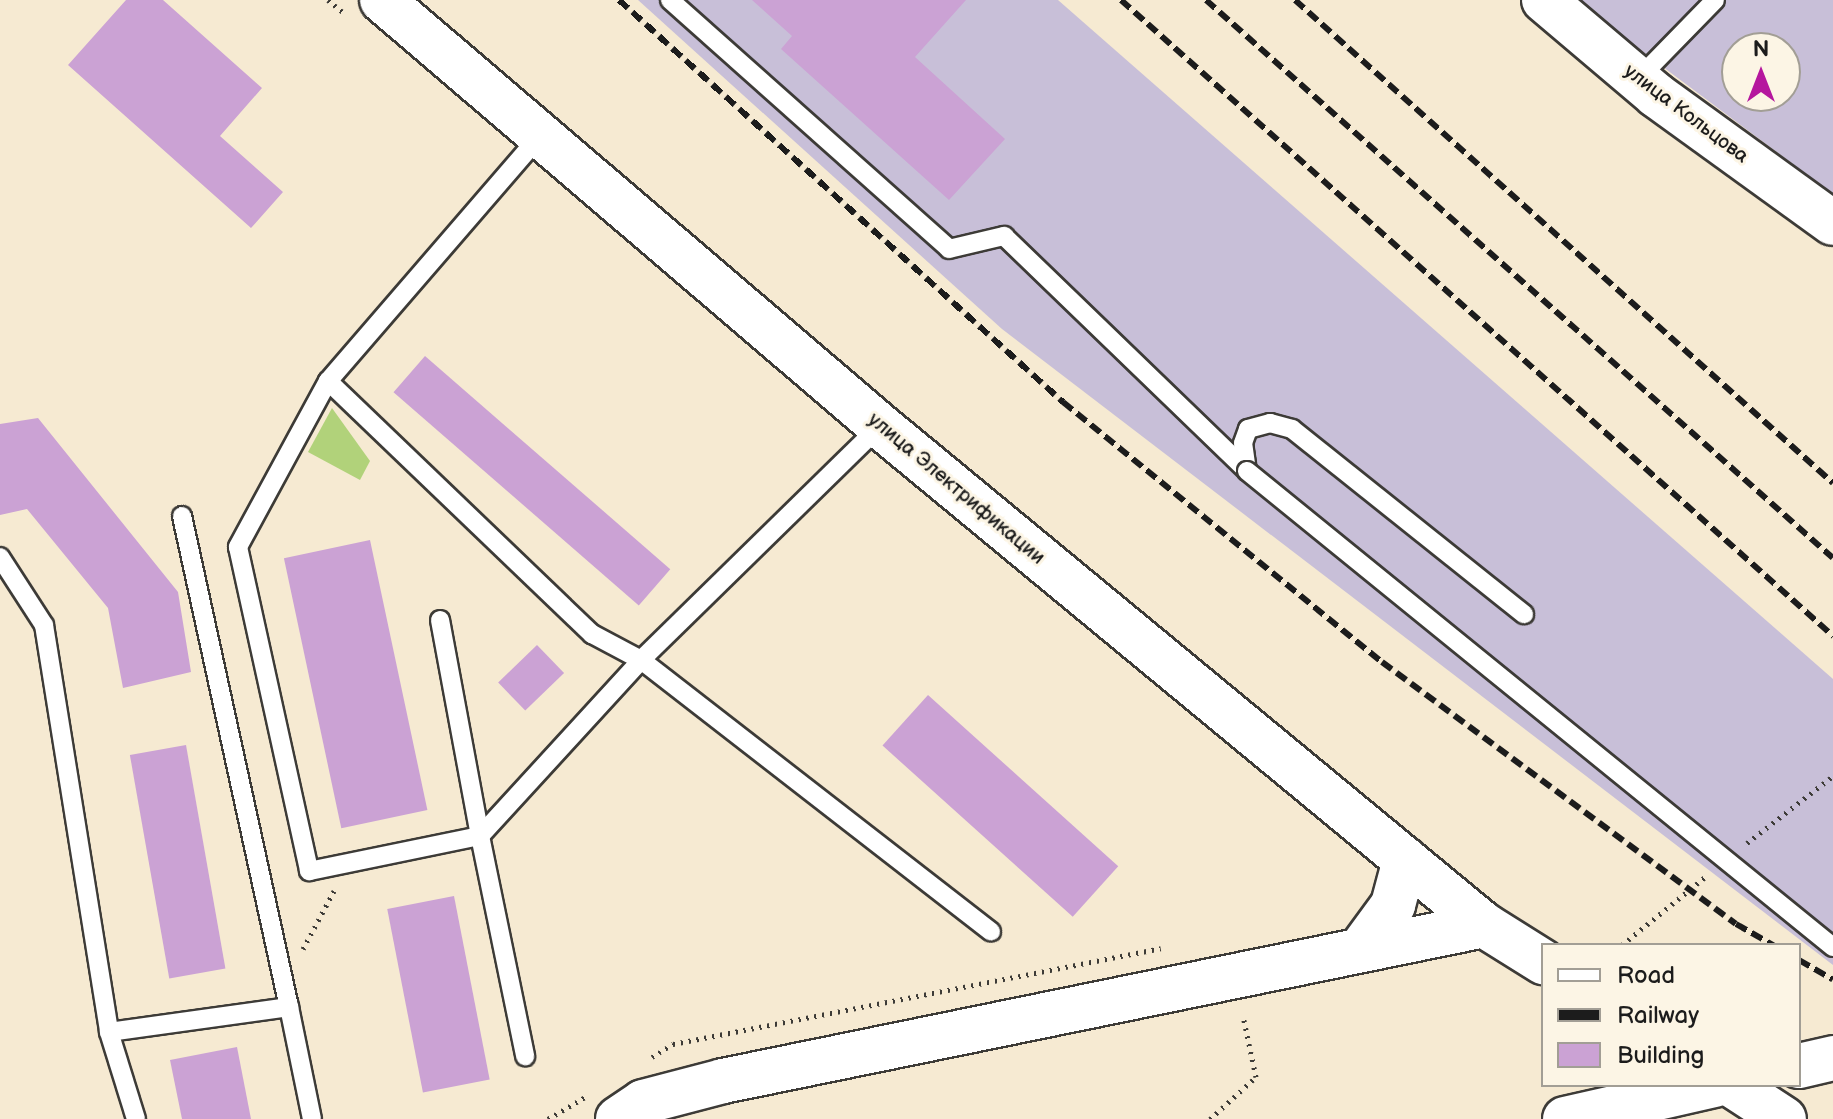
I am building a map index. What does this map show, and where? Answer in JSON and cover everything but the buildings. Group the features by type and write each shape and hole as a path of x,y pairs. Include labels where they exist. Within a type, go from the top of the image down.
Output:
{"main road":[{"name":"улица Кольцова","path":"1544,0 1638,79 1833,223"},
{"name":"улица Электрификации","path":"367,10 538,138 880,426 1484,925 1541,961"},
{"path":"1360,950 1393,905 1405,860"},
{"path":"608,1104 643,1102 723,1081 1484,925"},
{"path":"1801,1066 1833,1058"},
{"path":"677,1119 723,1081"},
{"path":"1565,1119 1706,1087"},
{"path":"1735,1087 1784,1119"}],"lane":[{"path":"670,0 949,249 1004,236 1247,471 1833,947"},
{"path":"1638,79 1715,0"},
{"path":"538,138 328,381 238,547 309,871 480,836 641,660 880,426"},
{"path":"328,381 592,634 641,660 991,931"},
{"path":"1247,471 1243,443 1248,429 1270,423 1292,429 1524,614"},
{"path":"182,516 312,1119"},
{"path":"0,557 44,625 109,1032 136,1119"},
{"path":"440,620 525,1056"},
{"path":"109,1032 289,1007"}],"path":[{"path":"328,0 367,10"},
{"path":"284,985 350,862"},
{"path":"648,1059 673,1044 1164,947"},
{"path":"1210,1119 1256,1077 1243,1016"},
{"path":"548,1119 608,1104"}],"shaded area":[{"path":"638,0 1058,0 1833,679 1833,965 1002,329"},
{"path":"1580,0 1833,0 1833,194 1723,112 1801,112 1801,32 1721,32 1721,110"}],"green space":[{"path":"332,408 370,461 360,480 308,452"}],"railway":[{"path":"619,0 1063,402 1382,662 1736,924 1769,943"},
{"path":"1121,0 1833,636"},
{"path":"1206,0 1833,558"},
{"path":"1295,0 1833,483"},
{"path":"1801,961 1833,980"}]}
